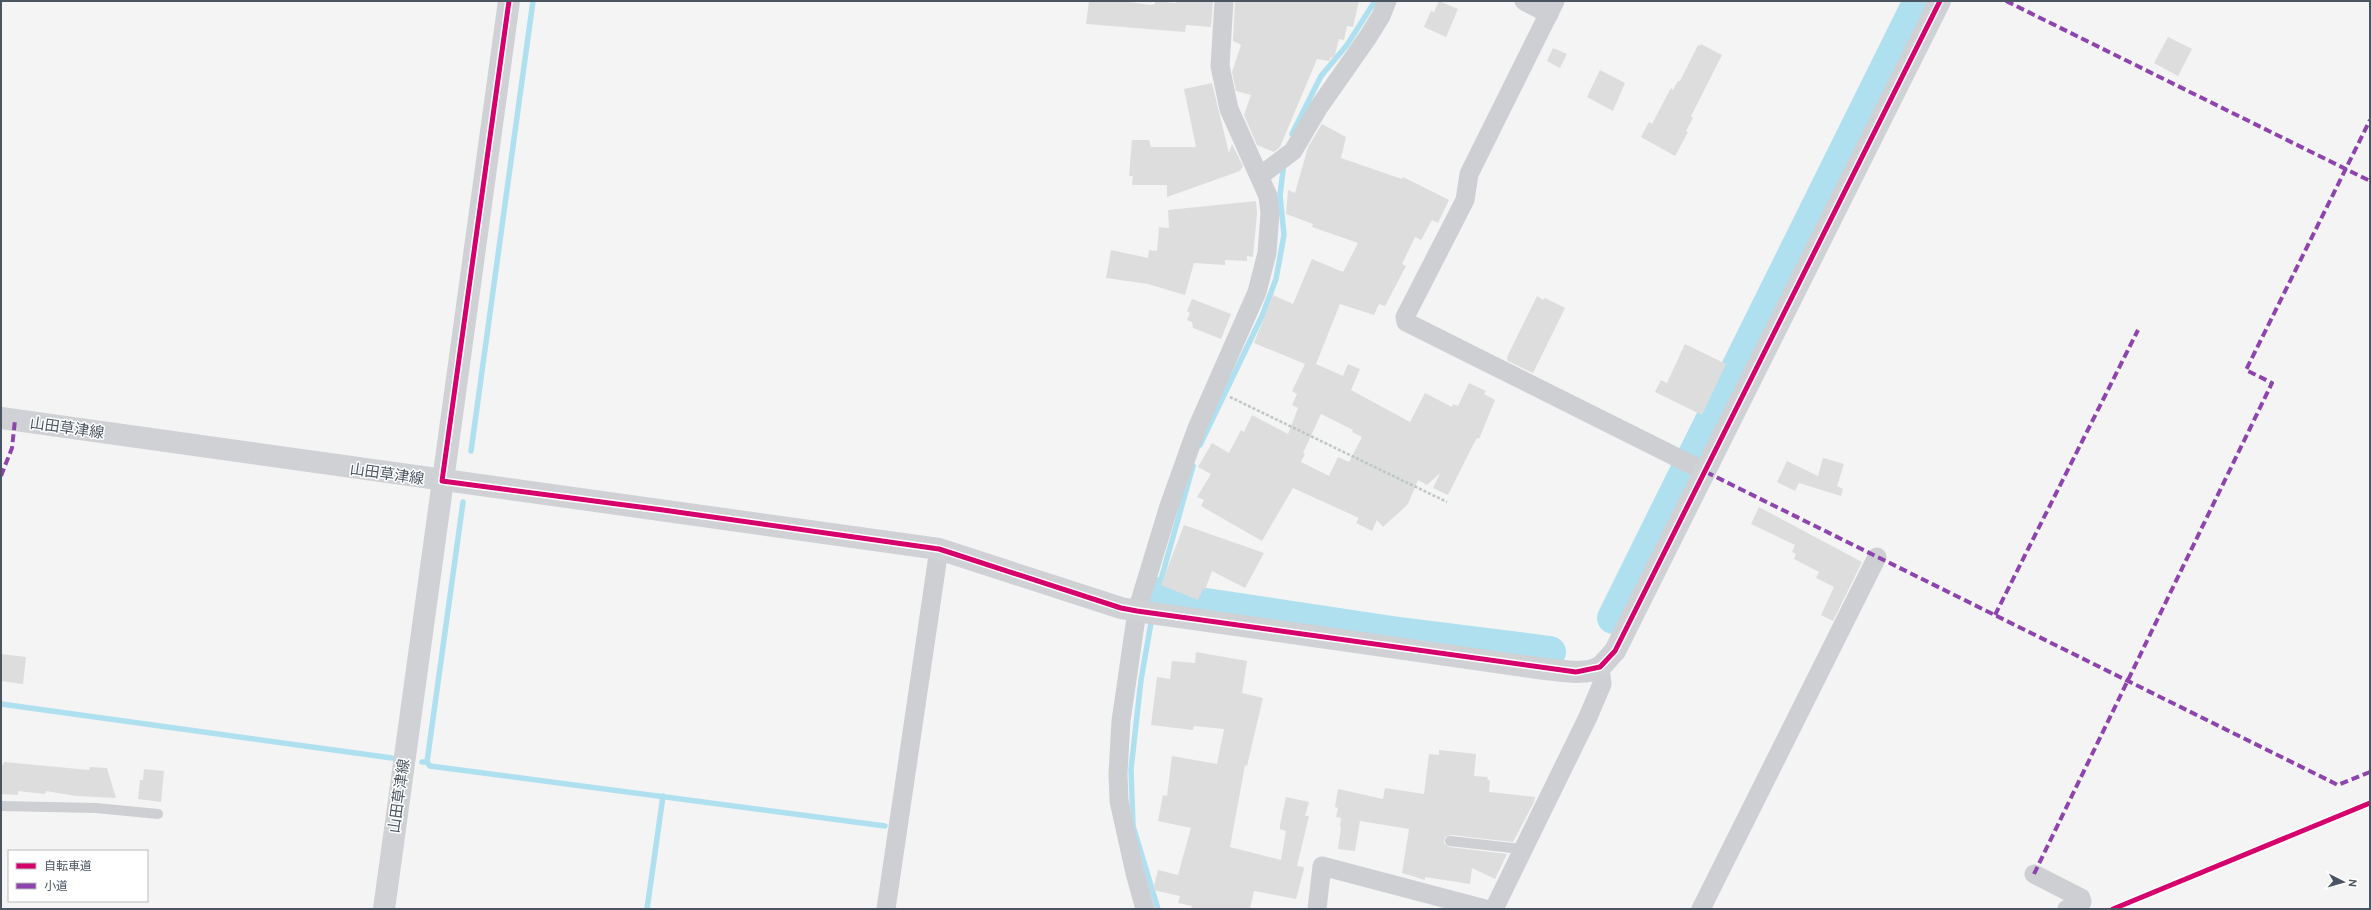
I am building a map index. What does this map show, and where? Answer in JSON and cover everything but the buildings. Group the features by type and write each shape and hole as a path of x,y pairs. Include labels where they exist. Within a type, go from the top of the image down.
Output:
{"street":[{"path":"509,1 442,481 663,510 939,549 1121,608 1544,669 1576,672 1600,667 1615,651 1706,472 1940,1"},
{"path":"1145,909 1134,874 1119,801 1118,773 1122,714 1137,611 1169,506 1214,388 1257,292 1267,253 1270,213 1268,196 1229,109 1220,66 1224,1"},
{"path":"1260,176 1293,151 1319,107 1371,32 1387,1"},
{"path":"1524,1 1552,7 1469,174 1465,200 1405,318 1406,322 1706,472"},
{"name":"山田草津線","path":"1,418 442,481 384,909"},
{"path":"886,909 939,549"},
{"path":"1701,909 1877,557"},
{"path":"1494,909 1602,684 1600,667"},
{"path":"1317,909 1322,866 1485,909"},
{"path":"2034,874 2081,898 2082,902 2067,909"}],"lane":[{"path":"1,806 96,808 158,814"},
{"path":"1450,841 1521,850"}],"path":[{"path":"1214,388 1273,419 1447,502"}],"waterway":[{"path":"471,451 533,1"},
{"path":"1292,134 1321,76 1347,45 1375,1"},
{"path":"1613,618 1919,1"},
{"path":"1200,445 1262,316 1276,279 1284,235 1280,195 1284,163"},
{"path":"1153,608 1193,466"},
{"path":"427,762 463,502"},
{"path":"1156,593 1166,598 1392,632 1550,652"},
{"path":"1152,617 1141,680 1131,769 1133,826 1158,909"},
{"path":"1,704 392,758"},
{"path":"422,762 427,762 430,766 885,826"},
{"path":"647,909 663,796"}],"marked path":[{"path":"2006,1 2370,181"},
{"path":"2034,874 2272,383 2246,370 2370,120"},
{"path":"1995,615 2138,330"},
{"path":"1,476 12,448 15,420"},
{"path":"1706,472 2338,785 2370,772"}],"cycle path":[{"path":"509,1 442,481 663,510 939,549 1121,608 1576,672 1600,667 1615,651 1940,1"},
{"path":"2113,909 2370,803"}]}
